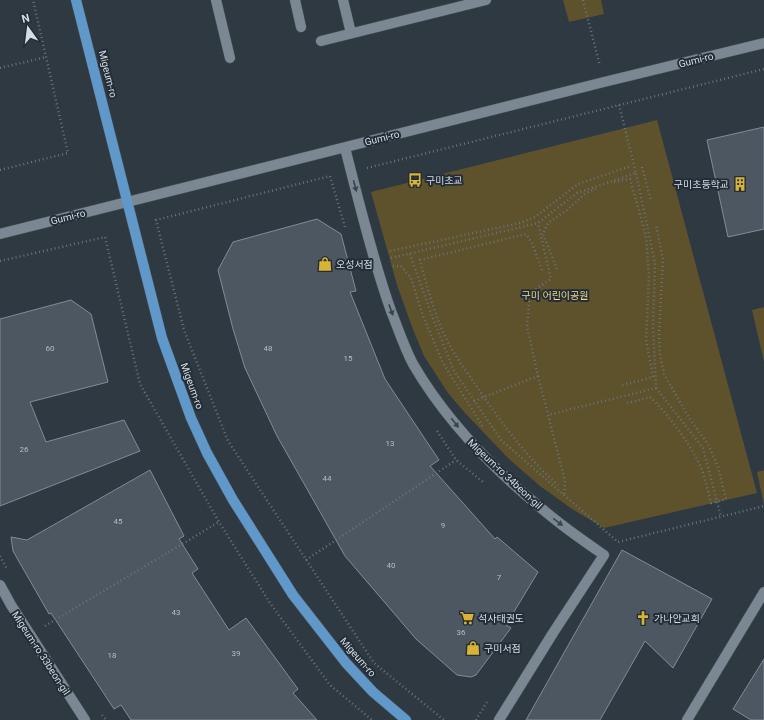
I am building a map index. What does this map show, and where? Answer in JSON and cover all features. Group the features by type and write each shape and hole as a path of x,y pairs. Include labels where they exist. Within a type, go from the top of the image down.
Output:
{"main road":[{"name":"Migeum-ro","path":"76,0 162,338 191,418 219,476 266,553 294,595 322,634 346,663 373,692 406,720"}],"street":[{"path":"216,0 230,58"},
{"path":"295,0 301,27"},
{"path":"343,0 351,33"},
{"path":"321,41 486,0"},
{"name":"Gumi-ro","path":"0,234 764,43"},
{"name":"Migeum-ro 34beon-gil","path":"345,148 380,279 401,337 413,363 425,382 466,437 488,461 558,522 604,555 499,720"},
{"name":"Migeum-ro 33beon-gil","path":"0,584 11,605 85,720"},
{"path":"687,720 764,592"}],"path":[{"path":"0,170 68,153 33,0"},
{"path":"583,0 604,82"},
{"path":"0,68 46,57"},
{"path":"360,169 764,69"},
{"path":"619,105 636,173 655,262 653,326 656,388 703,448 721,517"},
{"path":"387,252 520,223 535,217 578,184 631,166"},
{"path":"642,167 651,201"},
{"path":"484,429 443,363 423,316 411,278 401,266 391,266 389,258 538,223 577,193 636,173"},
{"path":"346,227 330,176 156,220 184,330 228,441 374,663 444,720"},
{"path":"557,269 543,234 548,223 568,210 586,193 608,183 630,179 646,236 649,276 646,340 653,378 622,384"},
{"path":"538,223 551,279 530,293 527,326 538,376 565,481 564,495"},
{"path":"627,403 650,397 662,408 694,453 702,471 711,503 726,499 718,467 708,444 689,418 664,374 660,356 659,333 663,260 656,224"},
{"path":"542,270 532,243 526,234 420,260 427,288 443,333 458,359 508,432 543,472 558,485"},
{"path":"0,261 104,237"},
{"path":"410,254 432,316 454,371 501,440 618,542 764,506"},
{"path":"474,401 538,376"},
{"path":"548,414 656,388"},
{"path":"434,427 456,460 487,485"},
{"path":"306,560 456,460"},
{"path":"40,630 219,522"},
{"path":"476,720 489,700"}],"green space":[{"path":"563,0 601,0 604,14 569,22"},
{"name":"구미 어린이공원","path":"657,120 757,493 604,528 572,509 540,486 509,459 448,393 424,356 412,327 397,285 371,192"},
{"path":"764,307 764,362 752,310"},
{"path":"764,470 764,505 757,472"}],"building":[{"name":"구미초등학교","path":"764,127 764,229 728,237 707,140"},
{"path":"317,219 341,234 356,291 350,292 385,379 439,460 430,466 495,539 497,537 538,572 506,625 511,628 476,675 471,677 457,675 416,639 345,556 277,436 245,368 233,329 218,270 233,242"},
{"path":"71,300 91,314 108,382 30,402 46,442 124,420 140,451 0,506 0,319"},
{"path":"150,470 184,536 179,539 198,569 192,573 229,630 246,618 298,689 293,693 317,720 131,720 121,705 114,709 51,613 49,614 13,551 11,537 27,540"},
{"name":"가나안교회","path":"622,550 712,599 673,668 645,641 600,720 526,720"},
{"path":"764,659 764,720 751,720 733,709"}],"place":[{"name":"구미초교","path":"415,180"},
{"name":"구미초등학교","path":"740,184"},
{"name":"오성서점","path":"325,264"},
{"name":"석사태권도","path":"467,618"},
{"name":"가나안교회","path":"643,618"},
{"name":"구미서점","path":"473,648"}]}
